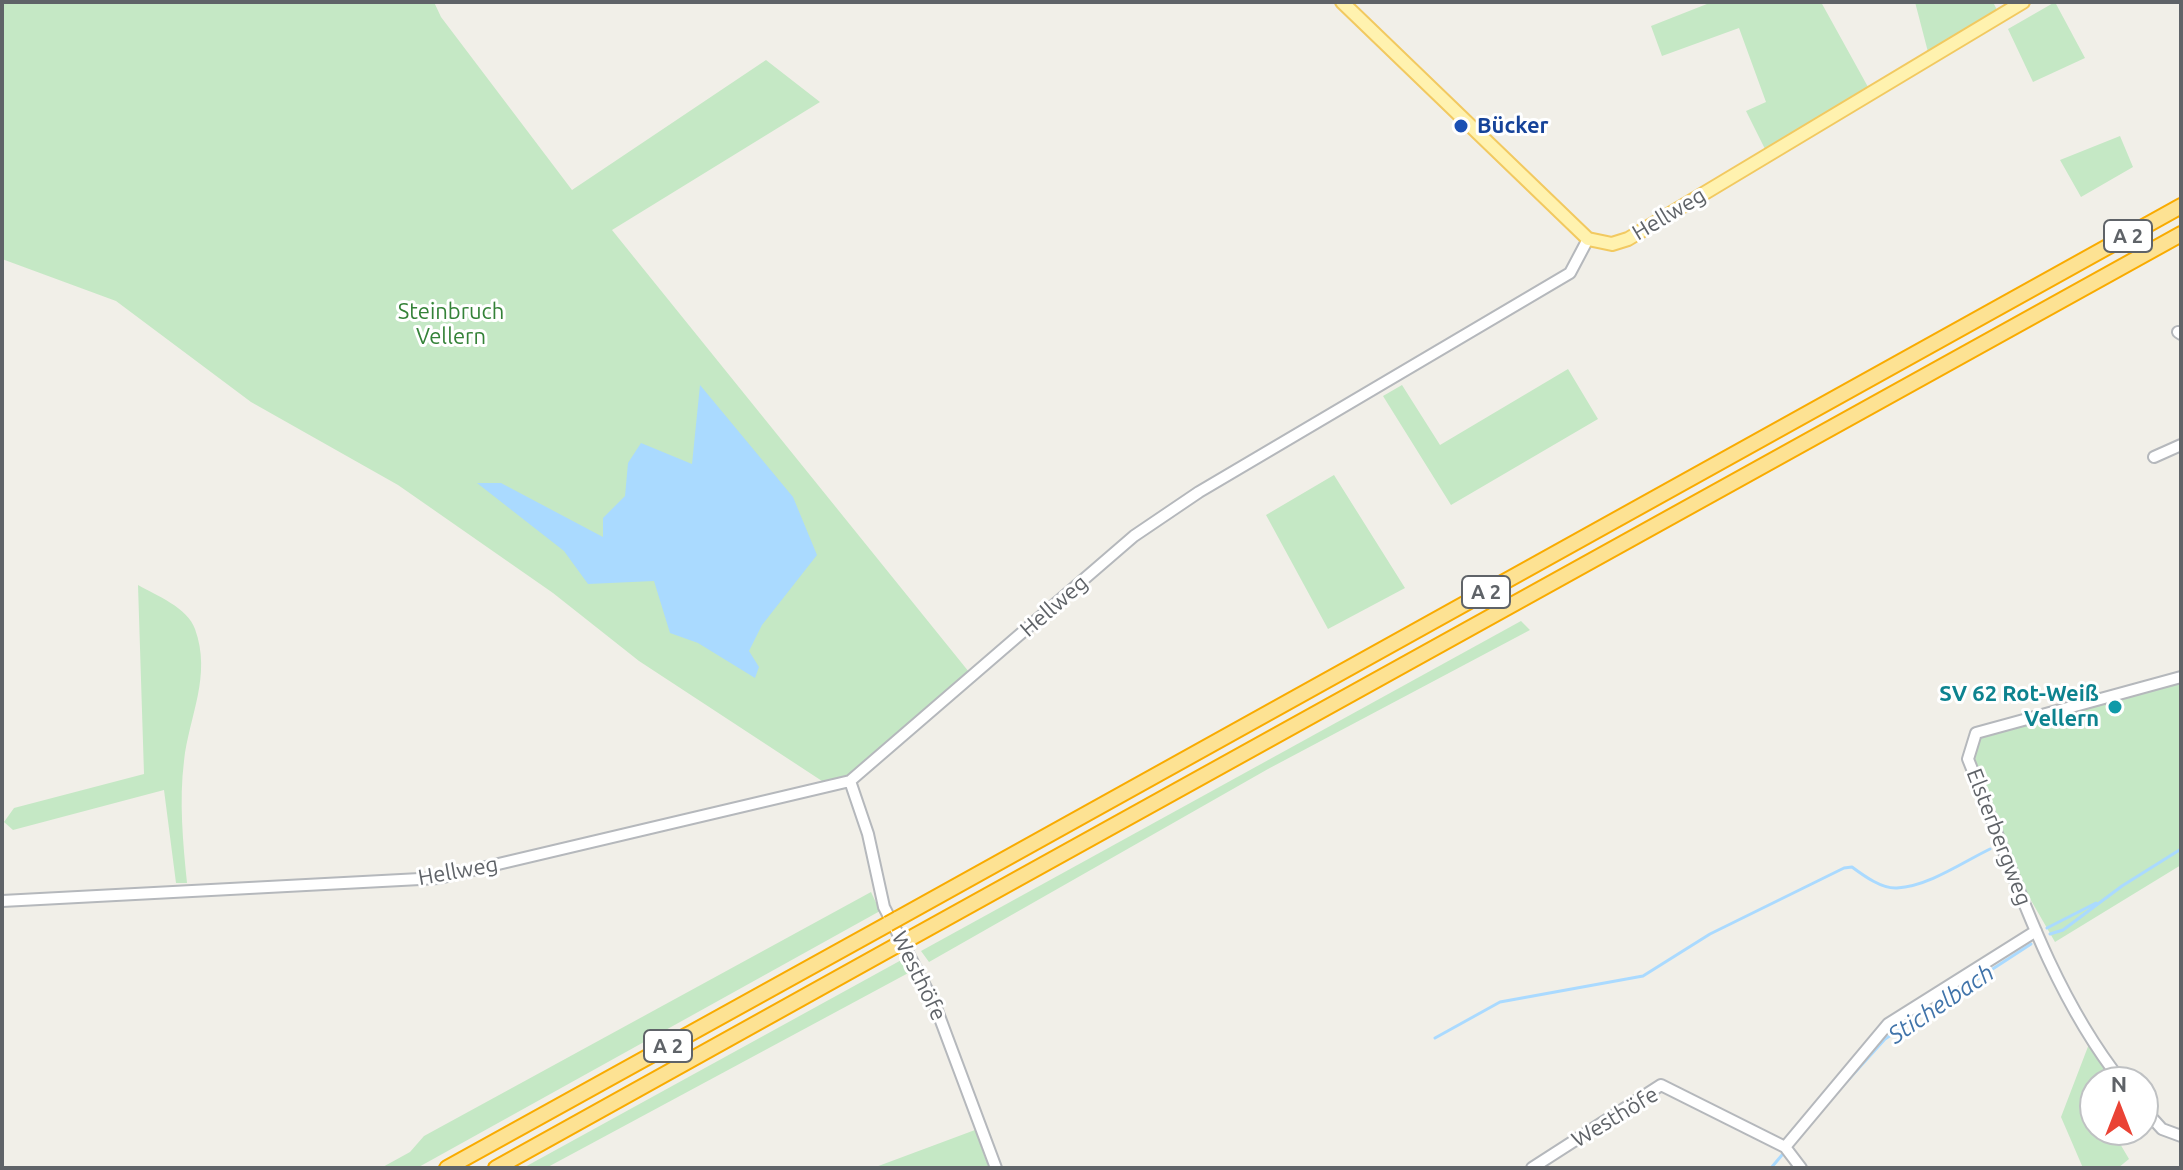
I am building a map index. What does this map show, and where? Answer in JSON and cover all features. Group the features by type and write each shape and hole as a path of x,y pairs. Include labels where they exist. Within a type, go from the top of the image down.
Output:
{"highway":[{"name":"A 2","path":"447,1168 2181,206"},
{"name":"A 2","path":"496,1168 2181,234"}],"main road":[{"path":"1342,2 1588,239"},
{"name":"Hellweg","path":"1588,239 1612,244 1628,239 2023,2"}],"street":[{"name":"Hellweg","path":"2,901 439,878 850,781 1134,536 1199,492 1570,273 1588,239"},
{"path":"2154,457 2181,445"},
{"name":"Elsterbergweg","path":"2109,1066 2089,1041 2036,931 1968,759 1976,733 2181,677"},
{"name":"Westhöfe","path":"850,781 868,834 884,907 935,1005 996,1168"},
{"path":"1801,1168 1785,1147 1888,1024 2036,931"},
{"name":"Westhöfe","path":"1532,1168 1661,1085 1785,1147"},
{"path":"2159,1126 2181,1136"}],"green space":[{"name":"Steinbruch Vellern","path":"2,2 434,2 441,17 572,190 766,60 820,102 612,230 969,672 850,781 822,781 639,661 553,593 398,485 251,402 116,301 2,259"},
{"path":"1712,2 1821,2 1868,87 1766,151 1746,111 1766,102 1739,28 1662,56 1651,26"},
{"path":"1915,2 1993,2 1998,12 1928,52"},
{"path":"2055,2 2085,58 2033,82 2008,29"},
{"path":"2120,136 2133,167 2081,197 2060,160"},
{"path":"1568,369 1598,419 1451,505 1383,396 1402,385 1440,445"},
{"path":"1334,475 1405,588 1328,629 1266,515"},
{"path":"138,585 186,615 195,629 200,646 198,696 183,776 182,822 187,883 176,883 164,790 13,830 4,822 14,808 144,774"},
{"path":"1521,621 1530,630 1268,769 929,962 921,951"},
{"path":"2181,680 2181,865 2055,942 2021,883 1972,758 1979,736"},
{"path":"871,892 880,911 417,1168 381,1168 410,1152 424,1136"},
{"path":"905,958 912,971 546,1168 523,1168"},
{"path":"2089,1044 2106,1066 2081,1066"},
{"path":"2079,1070 2079,1146 2121,1146 2129,1159 2118,1168 2083,1168 2061,1117"},
{"path":"975,1130 989,1168 873,1168"}],"water":[{"path":"700,385 793,497 817,555 762,625 749,651 759,667 755,678 698,643 670,633 654,581 588,584 564,551 477,483 501,483 603,537 603,518 625,496 628,463 641,443 692,464"}],"waterway":[{"path":"1435,1038 1500,1002 1643,976 1710,934 1844,868 1852,867 1879,884 1897,888 1933,878 1990,849"},
{"name":"Stichelbach","path":"2050,934 2063,930 2122,886 2181,849"},
{"path":"2047,928 2096,903"},
{"name":"Stichelbach","path":"1840,1089 1885,1039 2031,944"},
{"name":"Stichelbach","path":"1771,1168 1782,1155"}],"place":[{"name":"Bücker","path":"1461,126"},
{"name":"SV 62 Rot-Weiß Vellern","path":"2115,707"}]}
